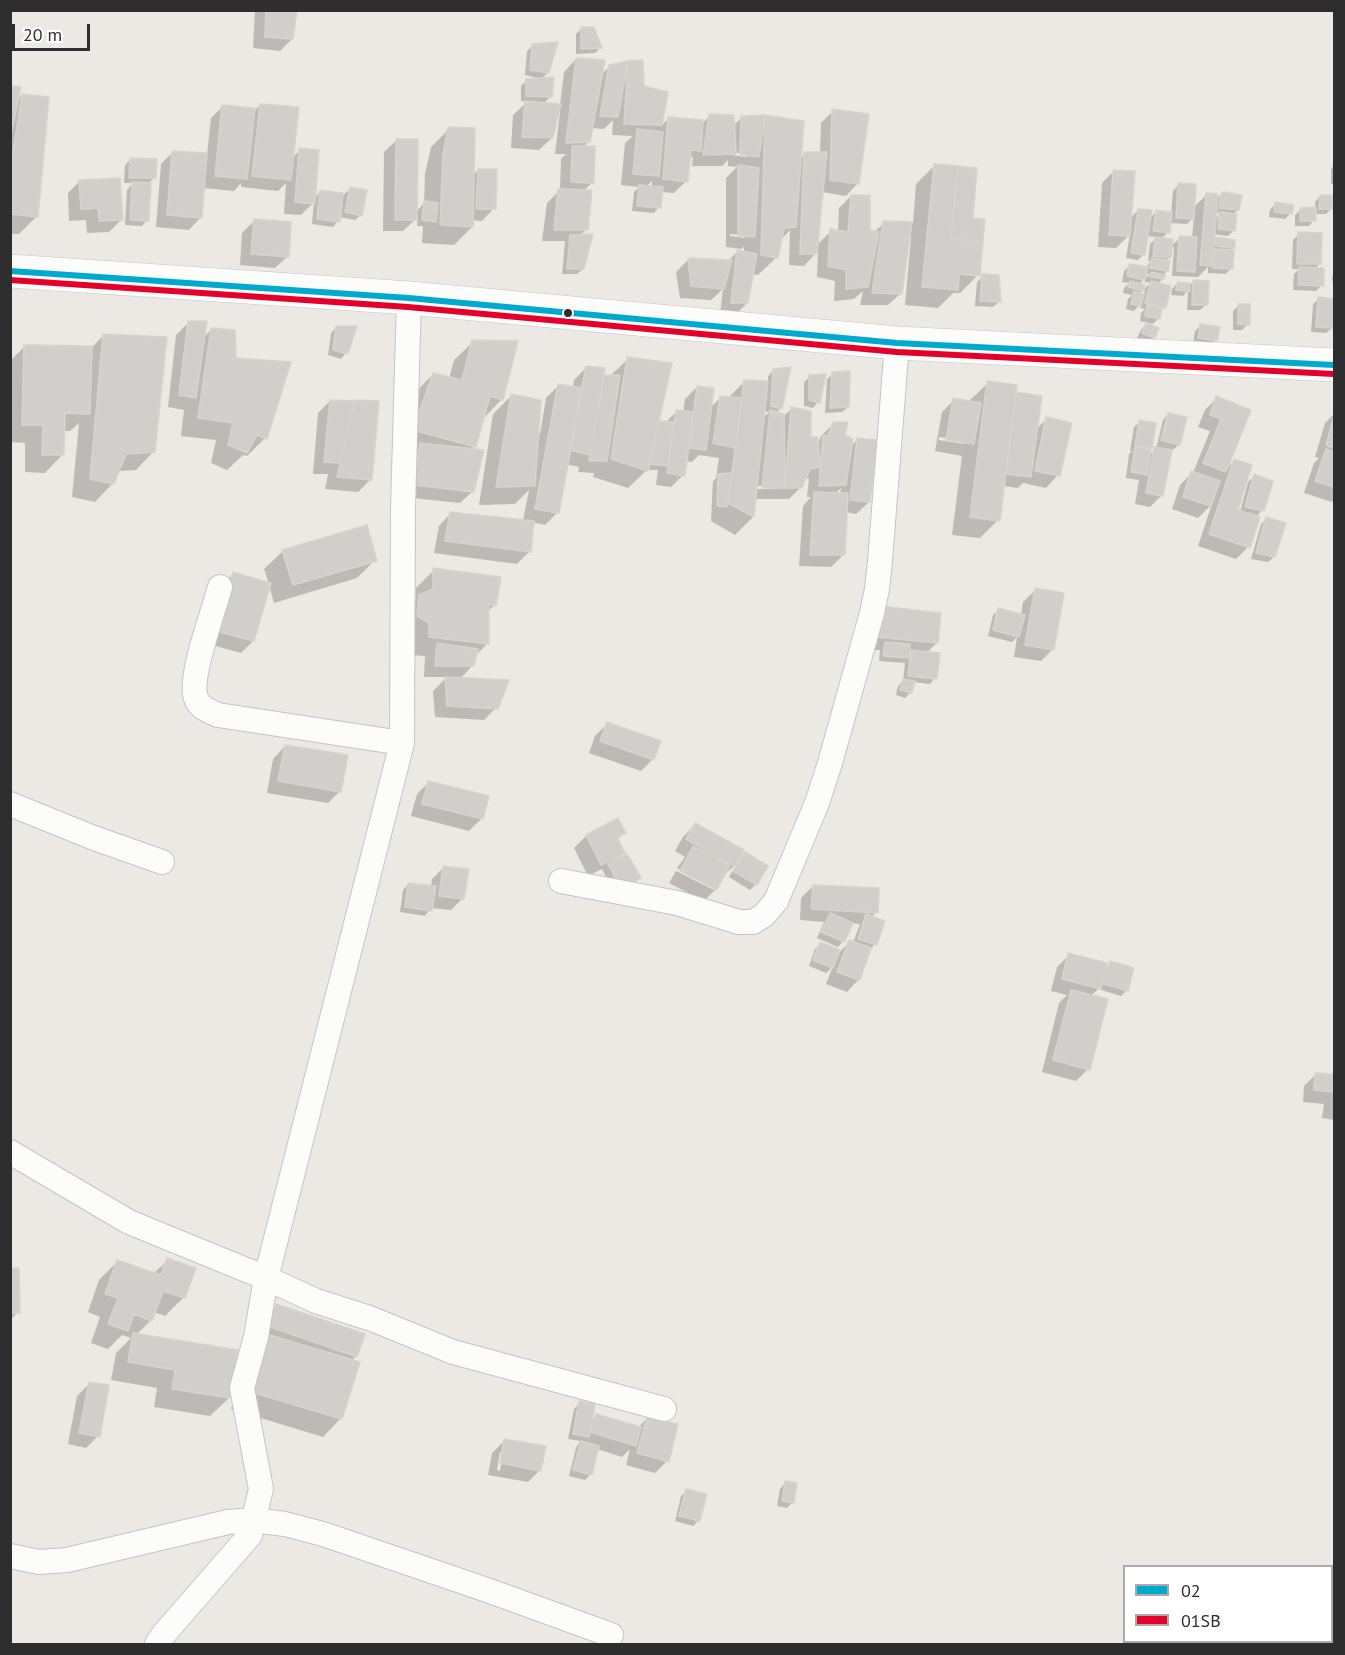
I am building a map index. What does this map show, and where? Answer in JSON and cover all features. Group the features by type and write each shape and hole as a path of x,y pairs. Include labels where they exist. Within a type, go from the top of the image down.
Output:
{"main road":[{"path":"10,271 409,298 897,343 1335,365"}],"street":[{"path":"157,1644 250,1535 261,1489 242,1388 256,1337 266,1278 402,743 403,508 409,298"},
{"path":"561,881 677,903 739,922 753,922 765,915 776,901 817,803 872,613 880,561 897,343"},
{"path":"220,587 194,684 195,696 199,705 218,715 402,743"},
{"path":"10,804 94,838 162,862"},
{"path":"10,1152 129,1222 316,1301 372,1319 453,1352 664,1409"},
{"path":"10,1556 39,1562 67,1560 228,1522 253,1520 285,1524 323,1533 611,1635"}],"building":[{"path":"266,10 297,10 293,39 265,37"},
{"path":"581,27 594,27 602,48 581,49"},
{"path":"558,42 549,73 530,70 532,44"},
{"path":"576,58 605,60 590,142 566,143"},
{"path":"643,60 644,86 668,92 662,125 624,124 628,61"},
{"path":"628,61 618,117 600,116 609,65"},
{"path":"554,77 552,97 526,96 526,79"},
{"path":"10,86 21,87 10,139"},
{"path":"22,94 49,97 38,217 10,214 10,170"},
{"path":"525,101 561,104 553,138 522,137"},
{"path":"260,104 299,107 291,180 252,176"},
{"path":"222,105 255,108 247,179 215,176"},
{"path":"832,109 869,114 859,184 830,180"},
{"path":"709,114 734,115 736,154 703,155"},
{"path":"765,115 804,121 796,227 784,228 778,258 761,255"},
{"path":"765,115 759,157 740,155 741,116"},
{"path":"668,117 703,120 701,151 691,150 688,182 663,179"},
{"path":"448,127 475,128 473,227 440,225 443,155"},
{"path":"637,129 663,132 659,176 633,174"},
{"path":"396,139 418,139 417,220 395,220"},
{"path":"572,146 595,146 594,183 571,182"},
{"path":"299,148 319,150 315,204 295,202"},
{"path":"172,151 207,153 202,218 167,215"},
{"path":"804,152 827,152 817,254 800,254"},
{"path":"130,158 157,159 156,178 129,178"},
{"path":"934,164 958,166 951,239 983,241 980,276 959,274 958,290 922,287"},
{"path":"738,165 759,168 755,237 738,236"},
{"path":"958,166 977,168 973,218 985,219 983,241 951,239"},
{"path":"478,169 497,169 496,209 476,209"},
{"path":"1113,170 1135,171 1130,236 1109,235"},
{"path":"120,178 123,220 99,221 98,208 81,209 79,180"},
{"path":"132,182 151,183 149,221 130,220"},
{"path":"1178,183 1196,184 1194,219 1176,218"},
{"path":"639,185 663,187 661,208 637,206"},
{"path":"350,187 367,190 362,216 345,212"},
{"path":"558,189 592,190 588,230 554,230"},
{"path":"320,190 343,193 340,222 317,219"},
{"path":"1222,192 1242,195 1239,210 1219,208"},
{"path":"1206,193 1218,194 1212,266 1200,265"},
{"path":"851,195 870,195 870,230 879,232 868,287 846,289 846,270 828,266 830,229 848,232"},
{"path":"1320,195 1333,195 1333,209 1319,209"},
{"path":"424,201 438,203 436,222 422,220"},
{"path":"1275,202 1294,205 1292,214 1274,212"},
{"path":"1316,207 1316,221 1300,221 1300,208"},
{"path":"1138,209 1152,210 1145,255 1131,253"},
{"path":"1156,210 1172,212 1170,233 1153,231"},
{"path":"1219,212 1237,214 1235,231 1218,229"},
{"path":"254,219 291,222 289,257 251,254"},
{"path":"883,221 912,222 902,294 872,293"},
{"path":"1298,232 1322,233 1321,264 1297,264"},
{"path":"593,234 584,269 567,269 570,235"},
{"path":"1179,236 1197,237 1195,272 1177,271"},
{"path":"1155,237 1173,239 1171,258 1153,256"},
{"path":"1215,237 1235,240 1235,248 1215,246"},
{"path":"1214,249 1234,250 1233,269 1213,268"},
{"path":"737,250 757,254 748,303 731,303"},
{"path":"688,258 732,260 724,289 691,286"},
{"path":"1152,258 1170,261 1168,271 1150,268"},
{"path":"1129,264 1148,267 1145,280 1127,276"},
{"path":"1299,267 1324,268 1324,286 1298,285"},
{"path":"1151,272 1165,275 1164,279 1150,277"},
{"path":"982,274 999,275 1001,302 980,301"},
{"path":"1193,280 1209,281 1208,305 1192,305"},
{"path":"1130,281 1145,285 1144,291 1128,287"},
{"path":"1151,281 1171,286 1166,308 1145,303"},
{"path":"1177,282 1190,283 1190,291 1176,290"},
{"path":"1134,291 1144,294 1141,306 1131,304"},
{"path":"1318,297 1334,299 1334,328 1316,327"},
{"path":"1238,304 1250,304 1250,325 1238,324"},
{"path":"1147,305 1162,308 1160,319 1145,316"},
{"path":"188,321 207,321 196,398 179,395"},
{"path":"1146,323 1159,328 1155,338 1142,333"},
{"path":"1200,324 1220,327 1217,341 1198,338"},
{"path":"336,326 357,326 348,354 333,350"},
{"path":"211,328 235,330 236,358 291,362 267,439 257,435 247,453 228,445 233,423 198,418"},
{"path":"103,334 167,337 155,452 126,454 114,484 90,479"},
{"path":"472,340 518,341 503,400 490,396 476,447 413,430 433,373 462,380"},
{"path":"24,345 92,346 90,414 65,413 64,455 42,455 43,425 22,425"},
{"path":"627,357 672,363 648,471 611,459"},
{"path":"586,366 605,368 590,455 570,450"},
{"path":"791,367 782,409 771,406 773,369"},
{"path":"850,371 849,407 830,408 832,372"},
{"path":"826,374 820,403 809,400 809,375"},
{"path":"604,375 620,375 607,461 589,461"},
{"path":"744,380 768,381 754,517 728,503"},
{"path":"987,381 1017,385 1000,521 970,517"},
{"path":"558,384 582,388 559,513 535,509"},
{"path":"697,386 714,388 706,450 689,448"},
{"path":"1016,392 1042,396 1031,477 1006,474"},
{"path":"511,394 541,400 535,486 496,487"},
{"path":"720,396 742,398 735,448 713,443"},
{"path":"1216,396 1251,410 1226,472 1203,463 1221,419 1210,415"},
{"path":"953,398 981,403 974,444 946,440"},
{"path":"330,400 355,401 340,463 324,462"},
{"path":"355,400 379,401 372,480 337,477"},
{"path":"791,407 811,411 811,437 818,437 820,467 810,469 802,488 785,488"},
{"path":"676,410 693,412 685,476 667,473"},
{"path":"770,410 784,414 785,488 762,488"},
{"path":"1168,413 1187,417 1180,445 1161,440"},
{"path":"1334,416 1334,448 1326,445"},
{"path":"1046,417 1072,423 1060,476 1035,471"},
{"path":"1139,420 1156,423 1152,448 1135,446"},
{"path":"659,421 674,422 668,466 649,464"},
{"path":"833,422 848,422 845,435 853,439 846,485 819,486 823,436 828,435"},
{"path":"857,438 877,440 870,502 850,500"},
{"path":"420,443 484,450 474,492 414,485"},
{"path":"1135,447 1151,449 1147,475 1131,472"},
{"path":"1154,447 1172,450 1163,496 1146,493"},
{"path":"1326,449 1334,452 1334,487 1315,481"},
{"path":"1234,459 1252,465 1238,510 1260,517 1250,548 1209,534"},
{"path":"1191,471 1220,481 1211,506 1183,497"},
{"path":"732,473 727,507 717,506 718,474"},
{"path":"1254,474 1273,481 1264,511 1245,507"},
{"path":"814,492 848,493 845,555 810,555"},
{"path":"450,512 534,521 531,552 445,541"},
{"path":"1266,517 1286,523 1275,557 1256,553"},
{"path":"367,525 377,561 293,585 282,550"},
{"path":"433,568 501,577 496,606 489,604 489,644 429,637 429,623 417,616 419,595 433,589"},
{"path":"233,572 271,583 254,641 216,631"},
{"path":"1035,588 1064,593 1054,650 1025,645"},
{"path":"880,606 941,613 938,643 876,637"},
{"path":"998,608 1025,615 1019,637 993,630"},
{"path":"885,642 910,644 909,658 883,656"},
{"path":"437,643 478,649 474,666 435,666"},
{"path":"911,650 940,653 937,679 908,676"},
{"path":"445,677 509,680 498,709 447,706"},
{"path":"903,679 915,681 912,693 900,690"},
{"path":"607,722 661,741 654,760 600,741"},
{"path":"285,745 348,755 341,792 278,781"},
{"path":"428,781 489,796 483,819 422,804"},
{"path":"618,818 626,833 617,837 625,853 601,865 586,835"},
{"path":"695,823 744,850 735,866 686,839"},
{"path":"693,846 730,865 717,890 680,871"},
{"path":"745,852 768,866 757,885 733,871"},
{"path":"627,854 641,878 621,889 608,864"},
{"path":"443,866 469,869 464,899 439,896"},
{"path":"408,883 436,886 432,911 405,907"},
{"path":"813,885 879,888 878,913 811,909"},
{"path":"830,913 853,923 845,942 821,932"},
{"path":"866,914 885,921 877,945 858,939"},
{"path":"849,940 871,948 860,980 837,972"},
{"path":"820,942 840,950 833,968 813,960"},
{"path":"1068,953 1107,963 1101,989 1062,979"},
{"path":"1110,961 1134,968 1128,991 1104,984"},
{"path":"1071,990 1108,999 1090,1070 1053,1060"},
{"path":"1315,1073 1334,1074 1334,1092 1314,1090"},
{"path":"167,1258 196,1268 185,1298 163,1291 152,1321 134,1314 128,1331 108,1324 118,1298 105,1294 117,1260 161,1275"},
{"path":"10,1268 19,1268 20,1313 10,1313"},
{"path":"276,1304 365,1334 357,1357 268,1326"},
{"path":"133,1333 238,1350 230,1398 172,1389 175,1370 128,1362"},
{"path":"266,1334 360,1362 342,1419 248,1391"},
{"path":"89,1382 109,1385 100,1437 79,1433"},
{"path":"579,1401 595,1404 589,1437 573,1434"},
{"path":"596,1414 641,1427 636,1446 590,1432"},
{"path":"647,1417 678,1424 669,1462 637,1453"},
{"path":"504,1439 546,1446 541,1471 500,1463"},
{"path":"581,1441 599,1446 592,1475 573,1470"},
{"path":"785,1481 797,1483 794,1503 782,1501"},
{"path":"686,1489 707,1494 700,1521 679,1516"}],"transit line":[{"name":"02","path":"10,271 409,298 897,343 1334,365"},
{"name":"01SB","path":"10,280 408,307 897,352 1334,374"}]}
